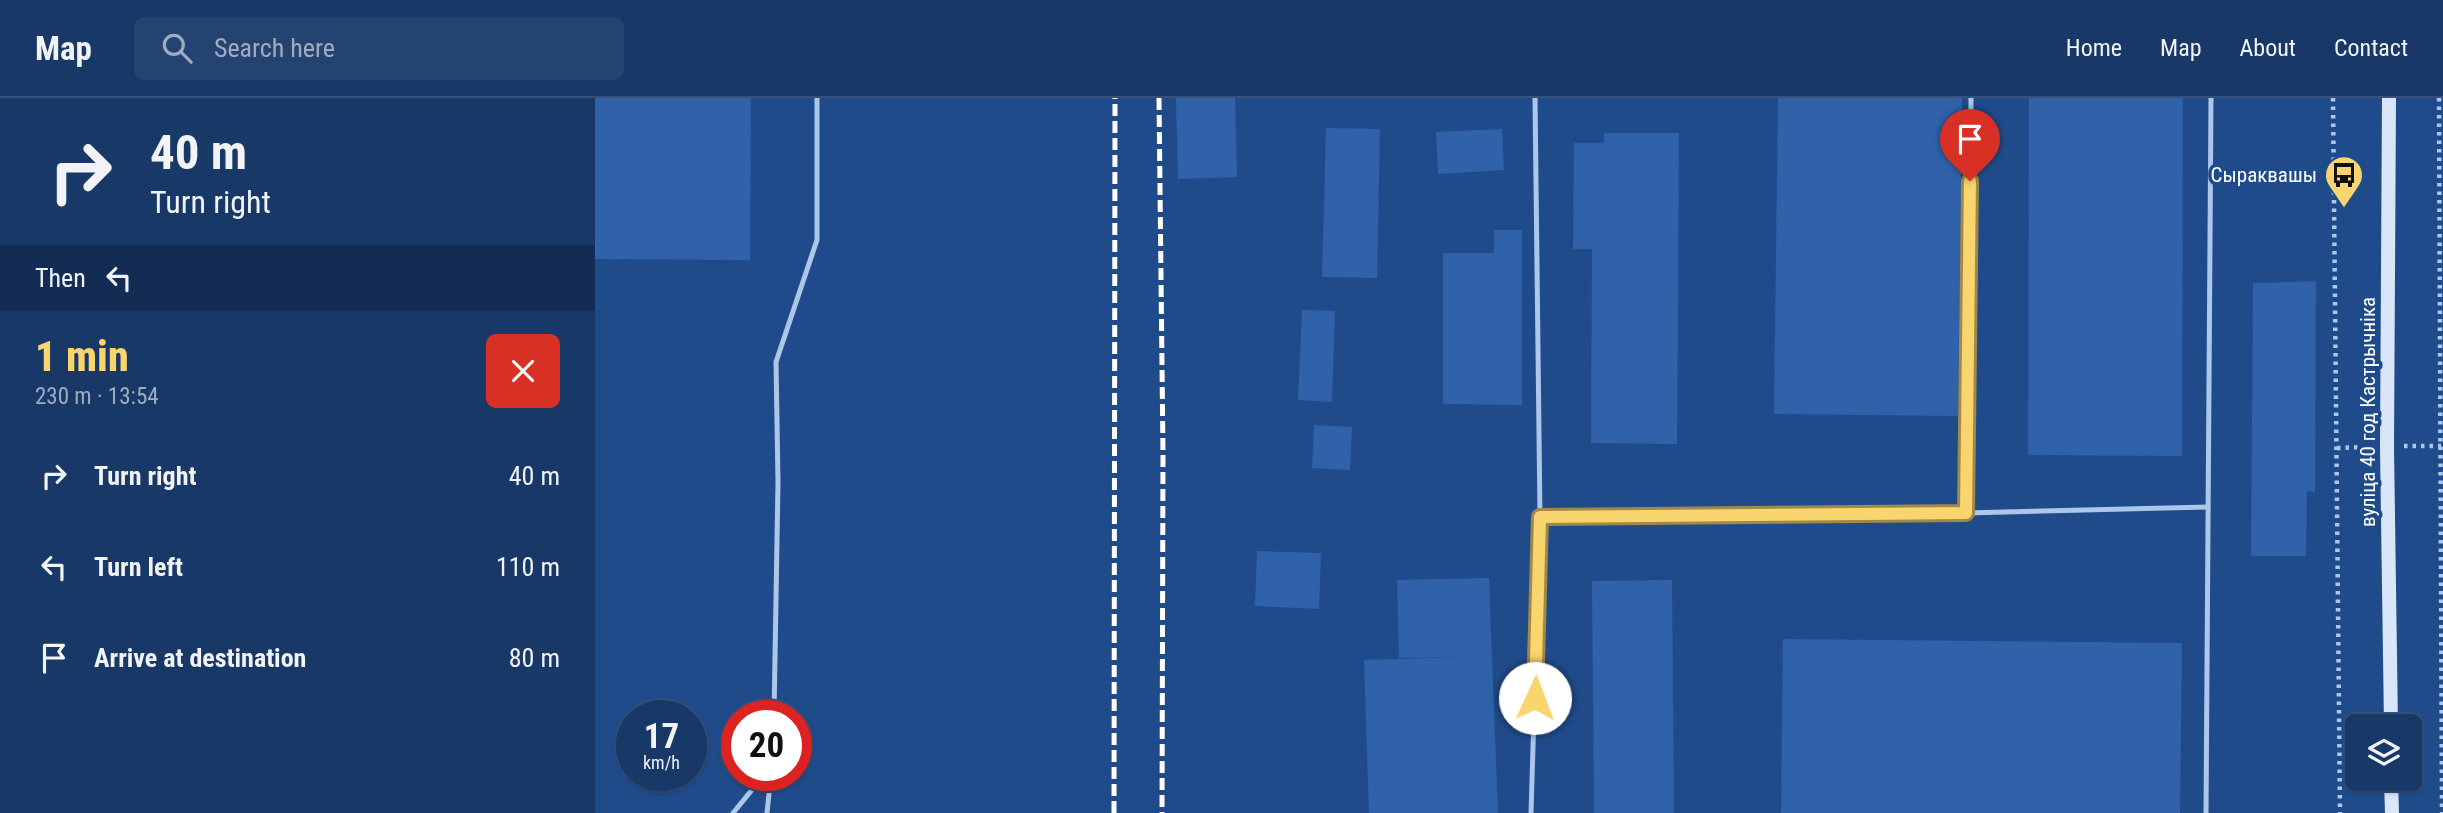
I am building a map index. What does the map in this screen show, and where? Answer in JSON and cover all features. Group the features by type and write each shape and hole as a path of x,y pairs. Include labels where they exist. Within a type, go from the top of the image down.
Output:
{"main road":[{"name":"вуліца 40 год Кастрычніка","path":"2389,98 2387,447 2391,714"},
{"path":"2391,791 2392,813"}],"lane":[{"path":"773,700 778,482 776,362 817,240 817,98"},
{"path":"1531,813 1540,517 1535,98"},
{"path":"1966,513 1971,98"},
{"path":"2206,813 2211,98"},
{"path":"1540,517 1966,513 2209,507"},
{"path":"733,813 751,791"},
{"path":"767,813 769,791"}],"path":[{"path":"2333,98 2340,813"},
{"path":"2439,98 2443,388 2442,813"},
{"path":"2337,448 2441,446"}],"building":[{"path":"595,98 751,98 750,260 595,259"},
{"path":"1176,98 1235,98 1237,177 1178,179"},
{"path":"1778,98 1962,98 1958,416 1774,414"},
{"path":"2029,98 2183,98 2182,456 2028,455"},
{"path":"1326,128 1380,129 1377,278 1322,277"},
{"path":"1502,129 1504,170 1438,174 1436,132"},
{"path":"1604,133 1679,133 1677,444 1591,443 1592,249 1573,249 1574,143 1604,143"},
{"path":"1494,230 1522,230 1522,405 1443,404 1443,253 1494,253"},
{"path":"2316,281 2315,492 2307,491 2306,556 2251,556 2253,283"},
{"path":"1302,310 1335,311 1332,402 1298,400"},
{"path":"1314,425 1352,427 1350,470 1312,468"},
{"path":"1257,551 1321,553 1319,609 1255,606"},
{"path":"1489,578 1498,813 1369,813 1364,660 1464,657 1399,658 1397,580"},
{"path":"1672,580 1674,813 1594,813 1592,581"},
{"path":"1783,639 2182,643 2180,813 1781,813"}],"railway":[{"path":"1114,813 1115,98"},
{"path":"1159,98 1163,454 1162,813"}],"place":[{"name":"Сыраквашы","path":"2344,209"}],"route":[{"path":"1535,698 1540,517 1966,513 1970,181"}]}
